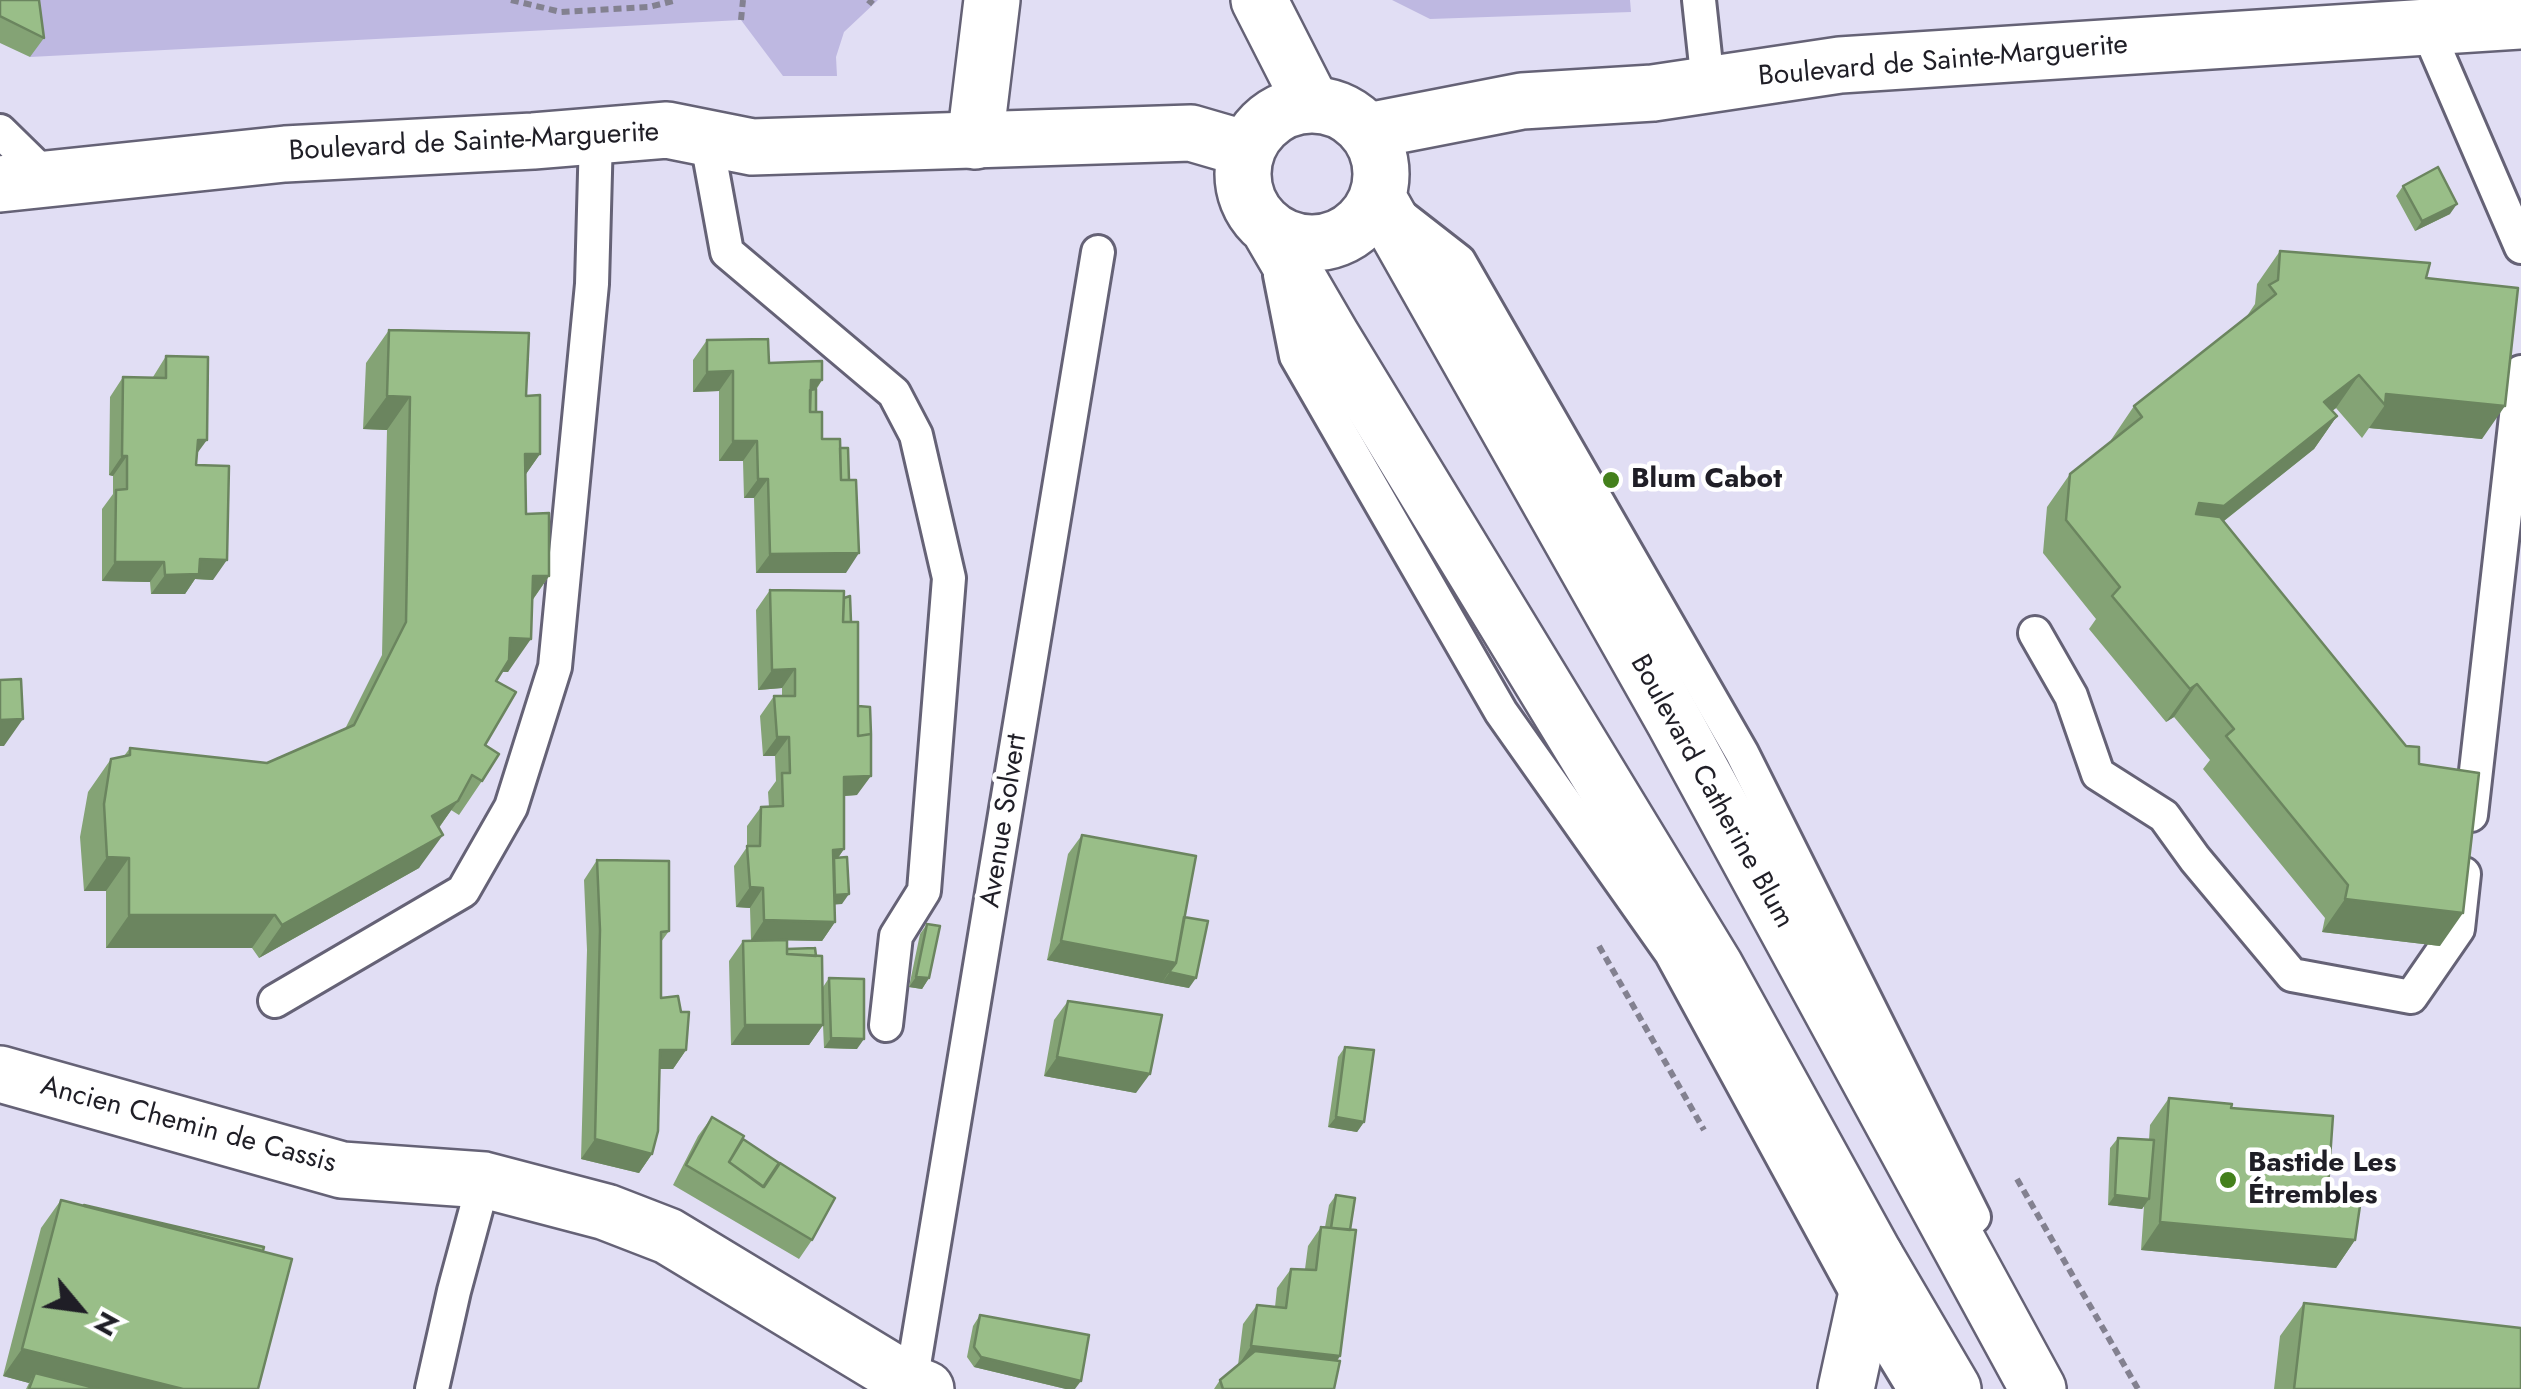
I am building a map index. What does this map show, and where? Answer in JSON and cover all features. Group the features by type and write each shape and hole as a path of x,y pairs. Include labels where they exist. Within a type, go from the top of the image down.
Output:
{"street":[{"path":"974,141 992,0"},
{"path":"1259,0 1312,104"},
{"name":"Boulevard de Sainte-Marguerite","path":"1368,131 1522,102 1653,93 1840,66 2316,17 2426,27 2521,21"},
{"path":"1271,232 1301,244 1333,241 1360,224 1378,198 1382,175 1378,152 1368,131 1344,111 1312,104 1281,110 1260,126 1246,148 1241,179 1251,210 1271,232 1715,966 1869,1280 1953,1389"},
{"name":"Boulevard de Sainte-Marguerite","path":"25,181 284,154 667,130 752,147 1192,133 1246,148"},
{"name":"Boulevard Catherine Blum","path":"1378,198 1674,722 2038,1389"},
{"name":"Ancien Chemin de Cassis","path":"0,1074 342,1170 484,1180 606,1212 668,1236 916,1387"},
{"path":"1846,1389 1869,1280"}],"lane":[{"path":"1699,0 1708,84"},
{"path":"2426,27 2521,247"},
{"path":"0,131 25,181"},
{"path":"275,1001 464,890 511,807 554,667 592,284 596,136"},
{"path":"706,137 727,252 894,393 916,435 949,578 924,891 896,936 886,1024"},
{"path":"1378,198 1459,261 1742,753 2008,1286 2066,1389"},
{"name":"Avenue Solvert","path":"916,1387 1098,252"},
{"path":"2035,633 2070,696 2098,774 2164,816 2292,975 2411,996 2458,929 2521,372"},
{"path":"432,1389 484,1180"},
{"path":"1869,1280 1914,1389"}],"path":[{"path":"511,0 561,12 649,7 677,0"},
{"path":"741,20 743,0"}],"shaded area":[{"path":"22,0 878,0 844,32 836,57 837,76 783,76 741,20 30,57"},
{"path":"1392,0 1630,0 1631,12 1430,19"}],"building":[{"path":"0,0 39,0 44,38 0,16"},
{"path":"2438,167 2457,204 2422,221 2403,186"},
{"path":"2280,251 2430,263 2426,278 2518,288 2505,406 2386,394 2385,405 2359,375 2324,402 2337,416 2224,506 2199,503 2196,514 2220,517 2406,746 2419,747 2419,764 2479,773 2463,913 2345,899 2348,885 2226,736 2234,729 2197,684 2190,689 2112,596 2120,587 2066,520 2070,474 2142,417 2134,406 2276,294 2269,285 2278,280"},
{"path":"389,330 529,333 526,396 540,395 540,454 525,454 526,514 549,513 549,576 533,576 531,639 510,638 509,660 496,681 516,692 485,745 499,754 482,781 472,775 458,801 432,816 443,835 282,925 275,915 129,915 129,858 107,857 104,804 111,759 130,755 130,748 267,763 354,725 406,622 410,397 387,396"},
{"path":"768,339 769,363 822,361 822,380 811,380 810,412 822,412 822,439 840,439 841,480 856,480 859,553 770,554 768,479 758,479 757,441 733,441 733,371 707,372 707,340"},
{"path":"166,356 208,357 207,440 198,440 196,465 229,466 227,560 200,559 199,574 165,575 164,562 115,562 116,490 127,489 127,456 122,456 123,377 166,378"},
{"path":"816,389 816,412 810,412 810,390"},
{"path":"840,448 848,448 849,480 841,480"},
{"path":"770,590 844,591 843,622 858,622 858,736 871,734 871,776 844,777 844,849 833,850 835,922 764,920 763,888 750,887 747,846 760,846 761,807 783,806 782,773 790,773 789,737 777,737 774,696 795,696 795,669 772,670"},
{"path":"850,596 851,622 843,622 844,598"},
{"path":"21,679 23,719 0,720 0,680"},
{"path":"858,706 870,707 871,734 858,736"},
{"path":"1082,835 1196,856 1176,963 1061,941"},
{"path":"847,857 849,894 835,895 834,858"},
{"path":"597,860 669,861 669,931 661,932 661,998 678,996 681,1012 689,1012 686,1050 660,1050 658,1131 652,1154 595,1139 600,930"},
{"path":"1184,917 1208,921 1196,978 1169,972 1176,963"},
{"path":"927,924 940,926 929,978 916,977"},
{"path":"787,940 787,954 822,956 823,1025 745,1025 743,941"},
{"path":"815,948 816,956 787,954 787,949"},
{"path":"829,978 864,979 864,1039 831,1038"},
{"path":"1068,1001 1162,1015 1150,1074 1057,1057"},
{"path":"1345,1047 1374,1050 1364,1122 1336,1117"},
{"name":"Bastide Les Étrembles","path":"2169,1098 2232,1104 2231,1108 2333,1116 2328,1187 2362,1192 2355,1240 2160,1222"},
{"path":"712,1117 744,1136 729,1162 764,1187 780,1163 835,1198 812,1240 686,1165"},
{"path":"2118,1138 2154,1140 2149,1199 2115,1195"},
{"path":"743,1139 779,1163 763,1187 729,1162"},
{"path":"1336,1195 1355,1198 1350,1230 1331,1228"},
{"path":"61,1200 292,1259 258,1389 183,1389 22,1349"},
{"path":"84,1205 264,1247 263,1251"},
{"path":"1321,1227 1356,1230 1340,1356 1251,1346 1257,1305 1286,1308 1291,1269 1316,1270"},
{"path":"2304,1303 2521,1328 2521,1389 2294,1389"},
{"path":"980,1315 1089,1335 1081,1381 981,1357 974,1347"},
{"path":"1255,1351 1340,1361 1334,1389 1223,1389 1220,1380"},
{"path":"35,1373 99,1389 29,1389"}],"place":[{"name":"Blum Cabot","path":"1611,480"},
{"name":"Bastide Les Étrembles","path":"2228,1180"}]}
